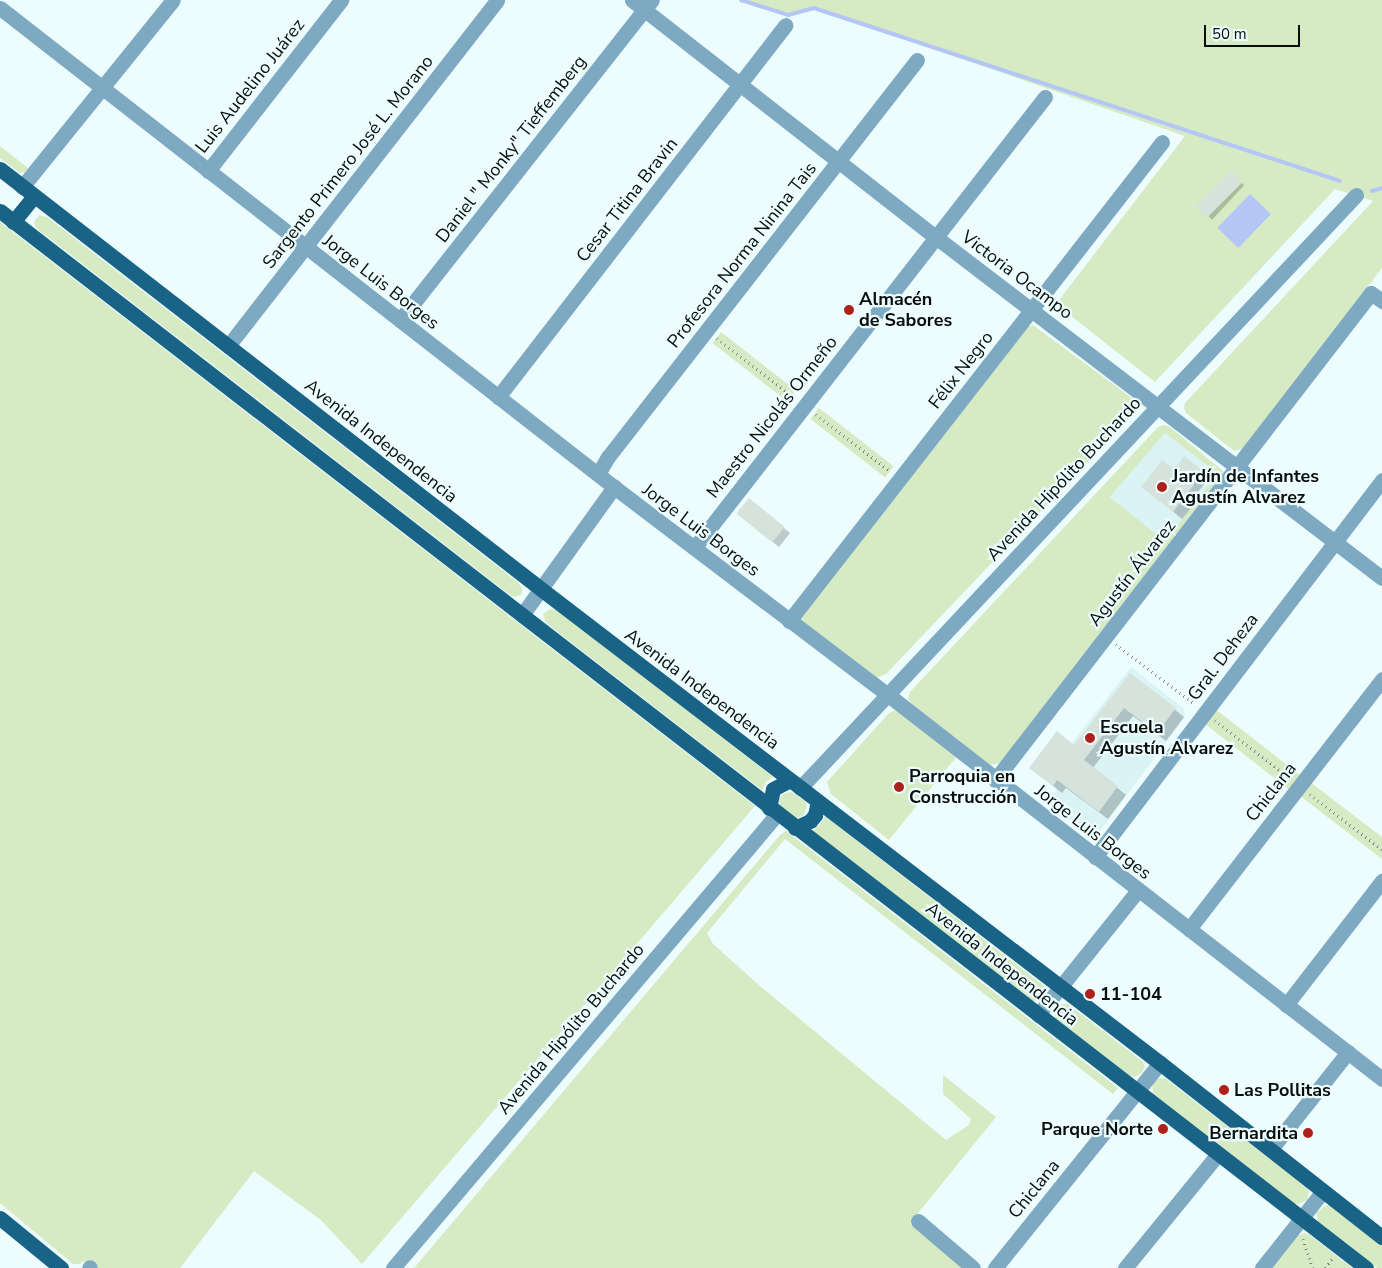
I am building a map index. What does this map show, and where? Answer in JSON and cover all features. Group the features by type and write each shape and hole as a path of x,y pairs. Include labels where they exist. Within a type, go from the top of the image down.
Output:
{"main road":[{"name":"Avenida Independencia","path":"0,169 541,589 1160,1063 1382,1237"},
{"path":"13,222 28,191"},
{"name":"Avenida Independencia","path":"0,212 1366,1268"},
{"path":"773,811 773,789 795,784"},
{"path":"796,828 810,821 815,815 818,801"},
{"path":"0,1218 61,1268"}],"street":[{"path":"28,191 102,88 173,0"},
{"name":"Luis Audelino Juárez","path":"208,171 341,0"},
{"name":"Sargento Primero José L. Morano","path":"228,346 497,0"},
{"name":"Victoria Ocampo","path":"632,0 648,5 740,84 937,238 1382,578"},
{"name":"Daniel \" Monky\" Tieffemberg","path":"400,320 648,5"},
{"name":"Jorge Luis Borges","path":"0,8 614,487 887,694 995,780 1382,1079"},
{"name":"Cesar Titina Bravin","path":"498,397 785,25"},
{"name":"Profesora Norma Ninina Tais","path":"598,474 608,457 917,60"},
{"name":"Maestro Nicolás Ormeño","path":"694,547 937,238 1045,97"},
{"name":"Félix Negro","path":"789,621 1162,142"},
{"name":"Avenida Hipólito Buchardo","path":"795,784 887,694 1356,195"},
{"name":"Agustín Álvarez","path":"995,780 1238,467 1377,297"},
{"name":"Gral. Deheza","path":"1095,857 1382,480"},
{"path":"522,615 614,487"},
{"name":"Chiclana","path":"1189,929 1382,679"},
{"name":"Avenida Hipólito Buchardo","path":"393,1268 773,811"},
{"path":"1286,1005 1382,881"},
{"path":"1038,1015 1138,890"},
{"path":"1271,1149 1348,1052"},
{"name":"Chiclana","path":"995,1268 1160,1063"},
{"path":"1125,1268 1218,1154"},
{"path":"1262,1268 1323,1191"},
{"path":"918,1221 973,1268"}],"path":[{"path":"707,330 900,479"},
{"path":"1107,636 1382,849"},
{"path":"1302,1237 1313,1268"},
{"path":"1325,1268 1333,1258"}],"shaded area":[{"name":"Jardín de Infantes Agustín Alvarez","path":"1165,433 1213,470 1214,478 1165,541 1110,497"},
{"path":"1131,667 1184,709 1185,717 1100,831 1087,834 1047,803 1057,789 1029,768 1057,731 1072,743"}],"green space":[{"path":"744,0 1382,0 1382,268 1245,448 1234,451 1186,413 1185,403 1373,201 1335,189 1155,382 1056,304 1185,136 814,8 788,15"},
{"path":"0,146 28,168 25,172 20,173 0,158"},
{"path":"39,215 47,217 519,583 522,588 522,594 515,597 510,595 36,228 34,222"},
{"path":"0,222 755,806 362,1264 321,1220 254,1171 180,1268 92,1268 83,1261 80,1264 73,1264 0,1203"},
{"path":"1033,325 1136,401 1137,410 886,674 876,678 801,623 800,618 1027,327"},
{"path":"721,332 796,390 787,402 712,343"},
{"path":"819,408 894,466 885,478 810,419"},
{"path":"1164,425 1170,427 1224,472 1000,763 990,765 912,704 908,699 910,692 1158,427","holes":["1165,433 1213,470 1214,478 1165,541 1110,497"]},
{"path":"550,609 557,610 773,777 766,782 762,790 546,623 543,614"},
{"path":"1214,708 1301,776 1290,790 1203,722"},
{"path":"896,710 957,756 889,840 831,794 827,782 889,713"},
{"path":"1310,782 1382,837 1382,859 1299,795"},
{"path":"791,792 805,801 807,806 803,816 796,818 780,806 779,799 783,794"},
{"path":"825,816 1044,986 1046,992 1041,1000 1032,1001 813,831"},
{"path":"786,831 1118,1088 1113,1094 785,839 707,933 713,944 760,986 946,1140 969,1125 971,1119 943,1094 943,1075 996,1117 910,1223 964,1268 414,1268 780,835"},
{"path":"1061,1004 1068,1004 1142,1061 1145,1066 1142,1073 1135,1077 1130,1076 1056,1019 1054,1012"},
{"path":"1159,1078 1166,1079 1306,1187 1309,1192 1307,1200 1299,1204 1293,1203 1153,1095 1152,1084"},
{"path":"1326,1205 1331,1206 1382,1245 1382,1268 1377,1268 1318,1222 1316,1213"},
{"path":"1305,1233 1352,1268 1269,1268 1294,1237"}],"water":[{"path":"1250,194 1271,214 1238,248 1217,228"}],"building":[{"path":"1231,171 1242,182 1207,218 1196,206"},
{"path":"1184,456 1201,469 1191,483 1194,485 1173,512 1141,487 1162,460 1174,469"},
{"path":"749,498 785,527 772,542 736,514"},
{"name":"Escuela Agustín Alvarez","path":"1130,673 1176,708 1157,733 1124,708 1084,760 1118,786 1099,812 1057,780 1053,786 1029,768 1057,731 1074,745"}],"waterway":[{"path":"741,0 788,15 814,8 1340,181"},
{"path":"1372,191 1382,188"}],"place":[{"name":"Almacén de Sabores","path":"849,310"},
{"name":"Jardín de Infantes Agustín Alvarez","path":"1162,487"},
{"name":"Escuela Agustín Alvarez","path":"1090,738"},
{"name":"Parroquia en Construcción","path":"899,787"},
{"name":"11-104","path":"1090,994"},
{"name":"Las Pollitas","path":"1224,1090"},
{"name":"Parque Norte","path":"1163,1129"},
{"name":"Bernardita","path":"1308,1133"}]}
